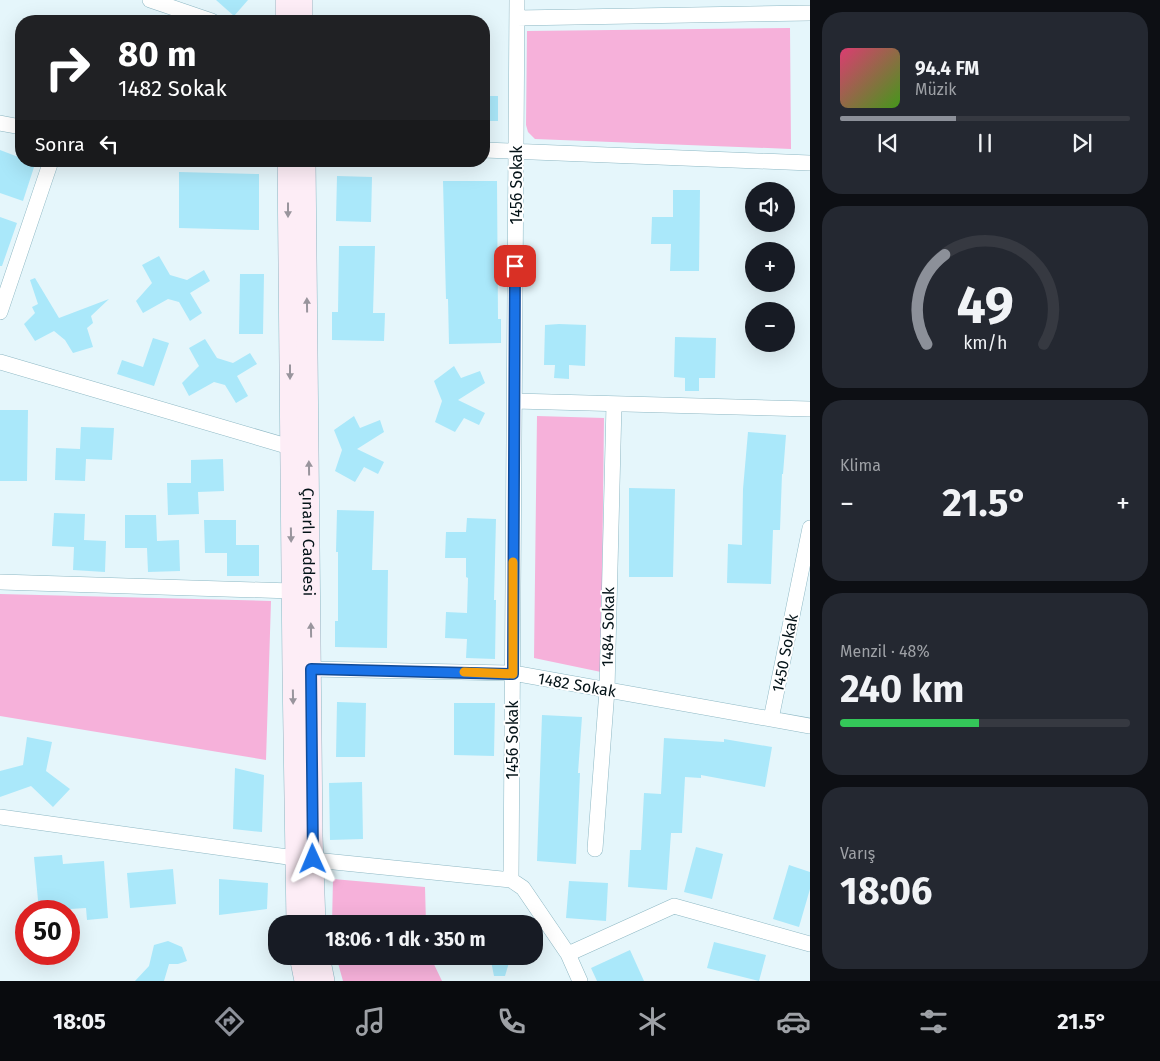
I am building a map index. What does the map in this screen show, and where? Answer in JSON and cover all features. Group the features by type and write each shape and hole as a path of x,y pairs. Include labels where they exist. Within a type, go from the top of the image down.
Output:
{"main road":[{"path":"286,0 286,15"},
{"path":"302,0 302,15"},
{"name":"Çınarlı Caddesi","path":"288,167 292,591 304,858 314,915"},
{"name":"Çınarlı Caddesi","path":"298,915 304,858 311,669 305,167"},
{"path":"302,965 305,981"},
{"path":"321,965 324,981"}],"street":[{"path":"150,0 174,15"},
{"name":"1456 Sokak","path":"512,880 517,0"},
{"path":"517,18 810,13"},
{"path":"0,123 15,126"},
{"path":"490,150 810,163"},
{"path":"0,312 49,167"},
{"path":"0,362 290,447"},
{"path":"514,401 810,410"},
{"name":"1484 Sokak","path":"594,849 607,690 614,404"},
{"name":"1450 Sokak","path":"771,719 810,528"},
{"path":"0,582 292,591"},
{"name":"1482 Sokak","path":"311,669 513,674 810,726"},
{"path":"0,817 304,858 512,880 523,888 568,954 580,981"},
{"path":"568,954 674,906 810,944"}],"shaded area":[{"path":"790,28 791,149 535,139 528,132 526,125 527,31"},
{"path":"537,416 604,418 601,672 534,658"},
{"path":"0,594 271,601 266,760 0,716"},
{"path":"333,879 425,887 426,915 332,915"},
{"path":"339,965 434,965 442,981 343,981"}],"building":[{"path":"216,0 248,0 233,15"},
{"path":"490,96 498,96 498,121 490,121"},
{"path":"0,150 15,156 15,167 34,167 23,201 0,193"},
{"path":"179,172 259,174 259,230 179,228"},
{"path":"337,176 372,177 371,222 336,221"},
{"path":"443,181 497,181 498,319 501,319 501,343 449,344"},
{"path":"673,190 700,190 699,271 670,271 671,244 651,244 652,217 673,217"},
{"path":"0,217 17,223 2,266 0,266"},
{"path":"339,246 375,246 373,313 385,313 384,341 332,340 332,312 338,312"},
{"path":"159,256 170,275 187,280 204,270 210,281 190,293 202,313 190,321 179,302 168,299 143,313 136,301 152,283 142,265"},
{"path":"240,274 264,274 263,334 239,334"},
{"path":"35,278 59,318 109,299 91,316 93,323 87,328 93,347 73,353 65,340 54,331 35,341 24,324 35,313 32,307 38,304 30,280"},
{"path":"545,325 586,325 585,366 569,365 569,379 554,378 555,365 544,365"},
{"path":"675,337 716,338 715,378 699,378 699,391 685,391 685,378 674,377"},
{"path":"153,338 169,343 154,386 117,374 122,360 143,367"},
{"path":"205,339 217,358 233,363 250,353 257,364 237,376 248,396 236,403 225,385 214,382 189,396 182,383 199,366 189,348"},
{"path":"454,366 461,378 480,371 485,383 458,400 485,413 479,425 464,418 455,432 435,422 442,401 434,381"},
{"path":"0,410 28,410 27,481 0,481"},
{"path":"354,416 360,428 380,420 384,432 357,449 384,462 378,474 364,467 355,482 335,471 342,450 334,430"},
{"path":"81,427 114,428 112,460 86,459 85,481 55,480 56,448 80,449"},
{"path":"748,432 786,435 782,474 780,530 773,530 771,584 727,583 728,544 742,545 743,489"},
{"path":"223,459 224,491 198,492 199,514 168,515 167,483 191,483 191,460"},
{"path":"629,488 675,489 673,577 629,577"},
{"path":"337,510 374,511 372,570 388,570 387,648 335,647 335,621 338,621"},
{"path":"54,513 85,514 84,540 106,541 105,572 73,570 74,547 52,546"},
{"path":"125,515 156,515 157,541 179,540 180,571 148,572 147,548 125,548"},
{"path":"467,518 496,519 495,659 466,658 467,639 445,638 446,612 467,613 468,578 466,577 466,558 445,558 446,532 466,532"},
{"path":"204,520 236,520 236,545 259,545 259,576 227,576 227,553 205,553"},
{"path":"337,702 366,703 365,757 336,757"},
{"path":"454,703 495,703 494,756 454,755"},
{"path":"542,715 582,717 578,773 580,773 576,864 537,861"},
{"path":"27,737 52,742 46,771 70,789 53,807 31,786 0,797 0,771 23,765"},
{"path":"664,738 724,742 724,739 772,747 765,787 701,775 701,778 685,777 682,833 671,833 667,890 628,887 630,850 641,850 644,793 661,794"},
{"path":"235,768 264,775 262,832 233,829"},
{"path":"362,782 363,839 330,840 329,783"},
{"path":"696,847 723,854 712,899 684,892"},
{"path":"62,855 63,864 104,861 108,918 87,920 86,908 80,908 80,900 38,900 34,857"},
{"path":"789,865 810,872 810,889 799,927 773,919"},
{"path":"173,869 176,904 130,908 127,873"},
{"path":"219,879 268,883 267,909 219,915"},
{"path":"569,881 608,883 606,921 566,918"},
{"path":"168,941 182,947 187,961 169,964 164,981 135,981 149,966 154,945"},
{"path":"714,942 766,955 759,981 707,968"},
{"path":"630,950 644,981 597,981 591,968"},
{"path":"492,965 508,965 505,976 494,976"}],"slow traffic":[{"path":"464,672 513,674 513,562"}],"route":[{"path":"313,859 311,669 513,674 515,266"}]}
